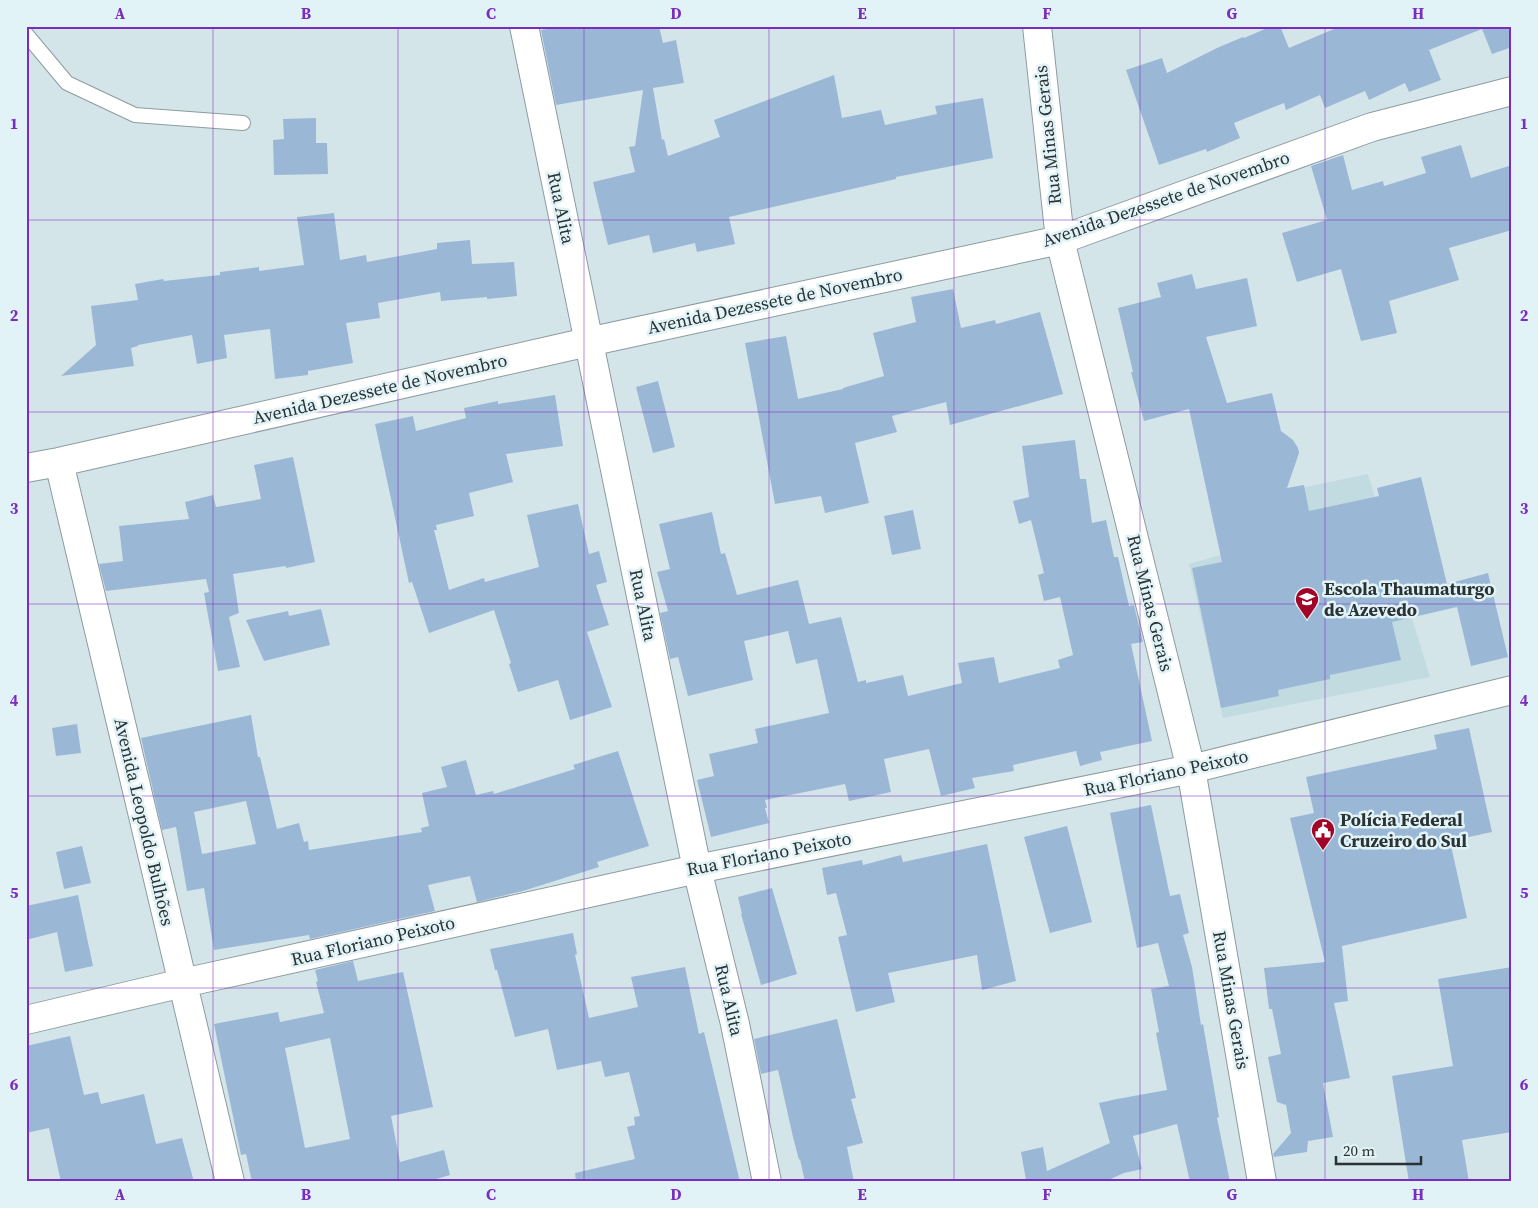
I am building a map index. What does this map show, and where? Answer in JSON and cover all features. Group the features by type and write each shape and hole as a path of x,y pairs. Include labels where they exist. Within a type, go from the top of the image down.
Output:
{"street":[{"name":"Rua Alita","path":"524,26 697,868 735,1024 767,1182"},
{"name":"Rua Minas Gerais","path":"1037,26 1060,240 1191,770 1262,1182"},
{"name":"Avenida Dezessete de Novembro","path":"26,468 588,342 1060,240 1372,127 1512,91"},
{"name":"Avenida Leopoldo Bulhões","path":"59,462 230,1182"},
{"name":"Rua Floriano Peixoto","path":"26,1020 697,868 1191,770 1512,690"}],"lane":[{"path":"26,34 67,83 135,115 243,123"}],"shaded area":[{"name":"Escola Thaumaturgo de Azevedo","path":"1368,474 1430,677 1223,718 1189,564 1276,539 1268,495"}],"building":[{"path":"565,26 659,26 663,43 676,40 684,83 653,88 662,140 664,139 668,156 720,137 714,120 834,75 842,118 881,110 885,125 937,114 935,106 983,98 993,158 896,177 896,179 729,217 735,244 697,252 695,243 653,253 649,235 608,245 593,182 635,172 629,147 635,146 643,90 556,105 541,30"},
{"path":"1272,26 1280,26 1289,48 1341,26 1512,26 1512,47 1492,54 1482,29 1429,50 1441,80 1409,92 1405,83 1369,100 1365,91 1325,108 1320,95 1286,110 1284,103 1234,123 1240,138 1207,152 1206,149 1159,165 1126,70 1162,58 1167,73 1217,48"},
{"path":"316,118 316,143 327,143 328,174 274,175 273,140 284,139 283,119"},
{"path":"1461,145 1471,178 1512,165 1512,230 1449,248 1459,280 1389,301 1397,333 1361,341 1341,269 1297,282 1282,233 1327,220 1311,166 1343,155 1352,190 1383,181 1384,186 1426,173 1421,157"},
{"path":"334,213 340,260 366,255 367,262 437,249 437,243 470,240 472,264 514,262 517,296 441,301 440,292 378,303 380,318 346,323 353,363 308,371 308,375 275,379 270,329 224,335 227,358 197,364 192,335 131,348 134,366 61,376 96,345 91,306 138,300 135,284 163,279 164,281 220,275 220,272 259,267 259,271 304,265 297,217"},
{"path":"1192,274 1196,289 1247,278 1257,326 1206,337 1227,403 1272,393 1281,431 1293,440 1299,453 1287,488 1304,485 1309,511 1379,496 1377,488 1421,477 1447,584 1488,573 1508,657 1471,666 1457,607 1392,622 1401,660 1330,675 1330,679 1278,690 1279,696 1221,708 1192,568 1222,562 1189,409 1144,421 1131,372 1133,372 1118,308 1161,297 1157,283"},
{"path":"953,289 961,328 995,320 996,324 1040,312 1063,394 950,425 946,402 892,416 897,432 855,443 869,503 825,513 821,496 775,504 745,343 786,336 798,399 843,389 884,376 873,333 916,322 911,297"},
{"path":"658,381 675,447 653,453 636,387"},
{"path":"555,395 563,446 506,454 513,482 469,493 474,516 436,525 437,530 434,530 449,590 484,578 485,582 539,567 527,515 578,504 589,554 599,551 607,582 596,585 609,625 587,632 612,707 570,720 558,680 518,692 494,610 429,633 412,582 409,583 375,424 413,416 416,431 466,418 464,408 498,401 498,404"},
{"path":"1075,440 1080,479 1086,479 1092,523 1106,520 1114,557 1118,557 1129,606 1134,605 1143,642 1131,644 1152,741 1100,752 1102,760 1080,766 1076,751 1013,765 1014,771 972,778 975,788 941,796 929,749 884,759 891,792 849,801 845,784 765,800 769,823 711,837 697,780 714,776 709,754 758,743 755,729 829,713 817,659 796,664 788,631 744,641 753,680 688,696 678,657 670,659 660,613 668,611 657,572 670,569 659,524 712,512 721,554 725,553 737,595 798,580 809,624 841,617 858,682 866,680 866,683 903,675 908,696 962,683 958,663 994,657 999,683 1060,668 1058,660 1073,655 1060,597 1044,601 1038,575 1044,573 1031,520 1019,524 1013,501 1029,497 1022,446"},
{"path":"293,457 315,562 286,568 286,566 233,574 239,613 229,617 240,667 218,671 204,593 209,592 206,579 106,591 99,564 123,561 119,526 189,519 185,502 213,495 216,507 261,499 254,465"},
{"path":"913,510 921,549 892,555 884,516"},
{"path":"321,609 330,645 264,661 246,620 288,611 289,616"},
{"path":"251,715 258,757 260,757 277,829 299,823 304,842 308,841 309,850 422,832 421,828 429,826 422,793 447,787 441,767 466,760 476,795 493,791 494,794 575,769 573,765 618,751 649,846 597,862 599,867 523,891 477,902 470,876 428,885 435,911 310,939 309,935 214,950 204,888 187,891 176,827 162,830 141,738","holes":["246,801 256,844 202,854 194,812"]},
{"path":"77,724 81,753 56,756 52,728"},
{"path":"1469,728 1492,832 1450,841 1467,918 1342,946 1348,1001 1334,1003 1350,1078 1323,1083 1333,1137 1308,1141 1307,1152 1274,1157 1273,1154 1291,1133 1286,1105 1277,1102 1268,1057 1281,1054 1272,1009 1269,1009 1264,968 1325,962 1290,818 1314,813 1306,777 1437,749 1434,735"},
{"path":"1151,805 1170,896 1180,894 1189,933 1183,935 1192,967 1201,1025 1203,1024 1219,1117 1217,1118 1230,1182 1190,1182 1177,1124 1133,1136 1142,1169 1124,1173 1104,1182 1021,1182 1026,1180 1021,1152 1043,1147 1047,1171 1110,1143 1099,1103 1167,1090 1156,1033 1159,1032 1151,989 1169,986 1158,943 1137,948 1110,813"},
{"path":"1067,826 1092,922 1050,933 1024,837"},
{"path":"987,844 1016,981 982,990 977,955 888,973 895,1002 856,1012 838,937 847,935 836,893 827,895 822,868 862,860 863,865 901,855 903,862"},
{"path":"82,846 91,883 64,889 56,852"},
{"path":"772,888 797,974 761,985 738,897"},
{"path":"78,895 93,966 65,972 57,932 26,940 26,906"},
{"path":"573,933 577,954 575,955 589,1018 638,1007 631,977 685,967 699,1034 704,1032 740,1182 576,1182 575,1173 635,1159 627,1127 635,1125 634,1117 640,1116 629,1072 605,1077 601,1061 557,1070 548,1029 515,1037 490,949"},
{"path":"353,961 358,981 403,972 433,1107 391,1116 400,1162 444,1150 450,1175 426,1182 252,1182 246,1154 241,1155 214,1024 278,1012 280,1022 324,1013 315,970","holes":["330,1038 350,1139 305,1148 285,1048"]},
{"path":"1512,967 1512,1132 1462,1140 1469,1182 1409,1182 1392,1076 1453,1066 1438,979"},
{"path":"837,1019 856,1098 851,1099 863,1143 847,1147 854,1182 805,1182 778,1070 761,1074 754,1039"},
{"path":"70,1036 84,1095 98,1092 101,1104 144,1094 156,1144 182,1138 194,1182 61,1182 49,1128 26,1133 26,1046"}],"place":[{"name":"Escola Thaumaturgo de Azevedo","path":"1307,620"},
{"name":"Polícia Federal Cruzeiro do Sul","path":"1323,851"}]}
